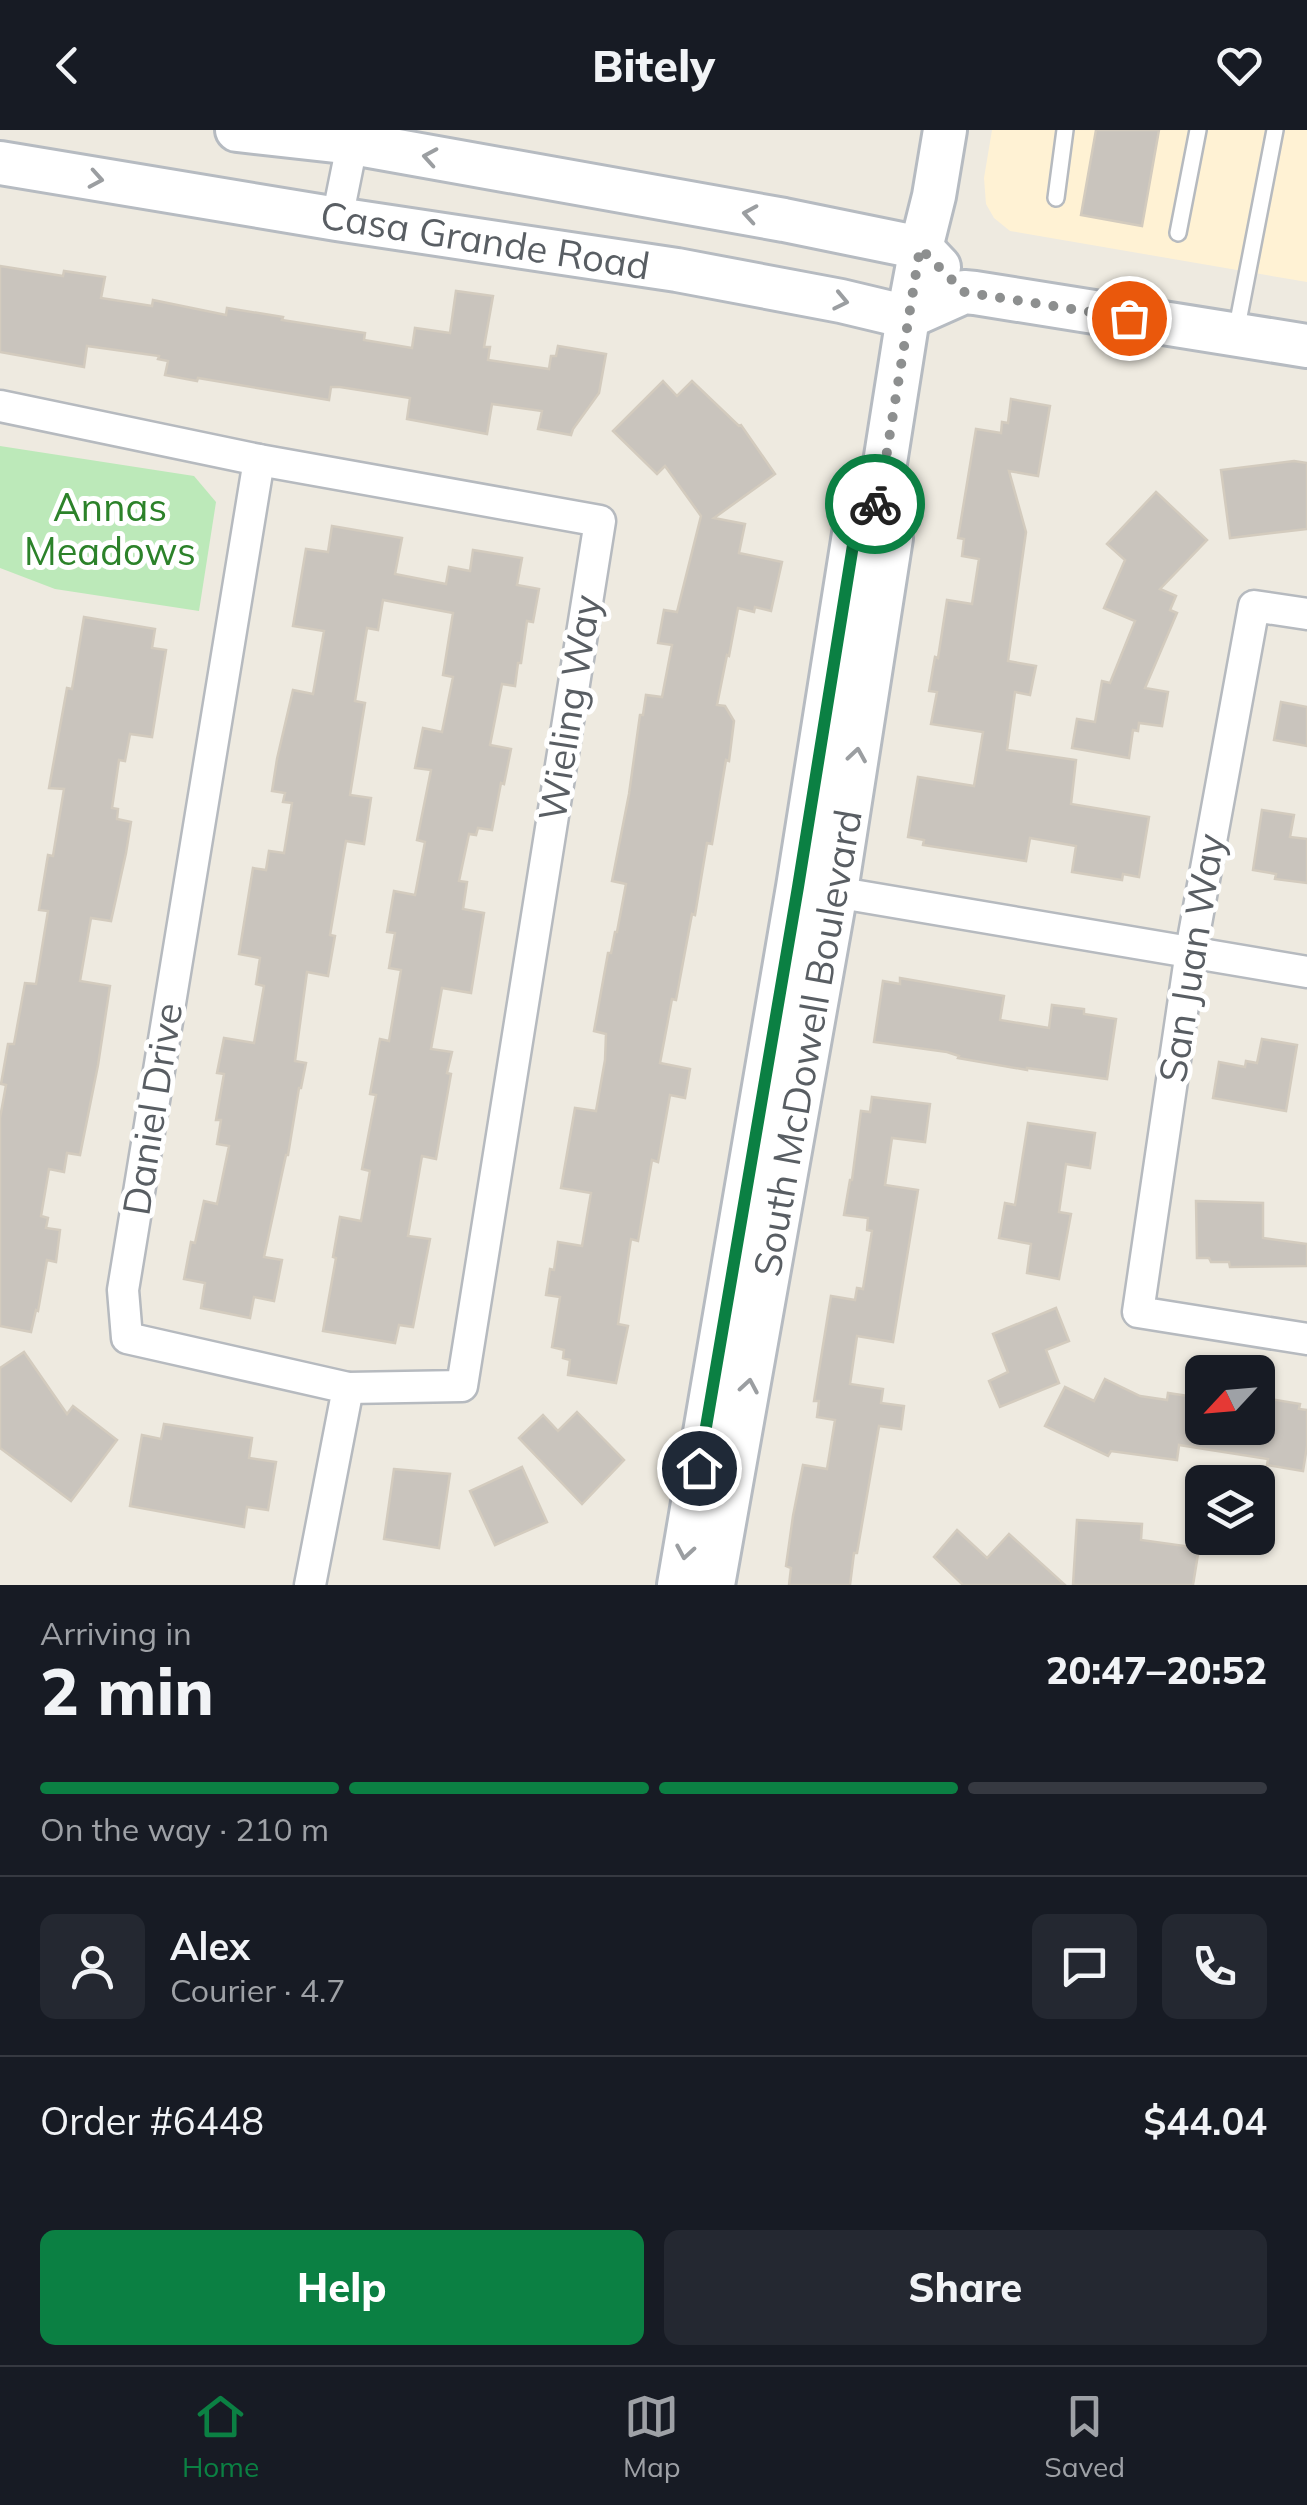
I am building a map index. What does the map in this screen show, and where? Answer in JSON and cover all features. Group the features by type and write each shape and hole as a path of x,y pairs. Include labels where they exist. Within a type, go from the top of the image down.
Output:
{"main road":[{"name":"Casa Grande Road","path":"237,130 354,137 920,248"},
{"name":"South McDowell Boulevard","path":"714,1585 817,889 858,514 879,501 920,248 945,130"},
{"name":"Casa Grande Road","path":"0,163 337,220 677,270 908,317"},
{"path":"920,248 964,292"},
{"path":"908,317 964,292 1307,346"},
{"name":"South McDowell Boulevard","path":"679,1585 817,889"}],"street":[{"path":"337,220 354,137"},
{"name":"Wieling Way","path":"0,406 260,460 600,522 462,1386 348,1388"},
{"name":"Daniel Drive","path":"260,460 123,1290 127,1338 348,1388"},
{"name":"San Juan Way","path":"1307,614 1254,606 1190,951 1138,1312 1307,1339"},
{"path":"817,889 1307,972"},
{"path":"310,1585 348,1388"}],"lane":[{"path":"1056,198 1065,130"},
{"path":"1178,233 1198,130"},
{"path":"1235,335 1276,130"}],"shaded area":[{"path":"992,130 1307,130 1307,282 1010,231 994,218 986,204 984,178"}],"green space":[{"name":"Annas Meadows","path":"0,446 194,476 216,502 199,611 55,589 0,568"}],"building":[{"path":"1096,130 1159,130 1142,226 1081,215"},
{"path":"0,266 63,276 64,271 105,277 101,298 152,306 153,300 226,315 227,308 283,317 282,320 365,333 364,340 412,348 415,328 450,333 456,291 493,296 484,347 490,347 488,360 549,369 558,346 606,354 599,393 571,435 538,429 542,411 492,404 487,434 407,419 410,398 331,387 329,400 198,378 197,381 165,375 168,361 158,359 159,356 87,346 84,367 0,352"},
{"path":"663,381 677,396 692,381 741,425 775,474 714,518 745,524 739,553 782,562 771,611 738,608 727,655 717,705 725,706 734,721 729,761 726,760 712,844 707,843 695,915 692,914 660,1063 690,1069 685,1098 670,1095 658,1162 652,1160 638,1241 631,1239 618,1324 628,1326 616,1383 568,1375 570,1360 563,1358 564,1350 552,1347 560,1297 546,1295 558,1242 582,1246 591,1193 561,1188 575,1108 596,1111 605,1060 606,1034 594,1031 626,884 612,881 640,715 646,695 662,697 672,645 658,643 664,610 677,612 701,516 665,466 657,474 613,431"},
{"path":"1011,399 1050,406 1038,476 1009,471 1026,532 1008,661 1036,666 1030,695 1015,692 1007,750 1076,760 1071,804 1149,817 1139,877 1123,874 1122,880 1072,872 1076,846 1030,838 1026,861 923,845 924,840 908,837 918,777 974,786 983,732 931,724 937,692 929,691 947,600 972,604 979,559 962,556 964,539 958,538 976,429 1001,433 1002,422 1008,423"},
{"path":"1294,461 1307,463 1307,529 1230,538 1221,470"},
{"path":"1156,492 1207,540 1160,589 1176,596 1170,610 1177,613 1145,688 1168,692 1162,726 1139,723 1138,731 1133,730 1129,758 1072,748 1077,719 1095,722 1102,681 1110,683 1135,621 1104,608 1125,560 1107,544"},
{"path":"332,526 402,538 395,574 446,584 449,567 470,571 473,550 522,558 517,585 539,589 533,622 527,621 515,686 502,684 490,745 511,749 492,830 478,828 476,835 469,834 459,881 467,882 463,909 484,913 471,993 442,988 431,1049 452,1052 447,1073 451,1074 436,1159 422,1156 408,1236 430,1239 413,1327 399,1325 395,1343 323,1331 340,1217 361,1221 370,1171 362,1169 376,1095 370,1094 380,1039 389,1041 401,970 389,968 395,933 387,932 394,891 415,895 425,842 417,840 431,770 415,768 423,728 442,732 453,677 443,675 453,613 383,600 378,630 367,628 355,701 365,703 350,795 371,798 364,844 346,841 330,935 335,936 328,976 307,972 295,1061 306,1063 264,1257 282,1260 274,1301 254,1297 250,1318 201,1308 205,1283 184,1279 204,1201 217,1204 229,1146 217,1144 221,1120 216,1120 224,1074 217,1073 224,1038 254,1043 264,986 256,984 260,958 239,954 253,868 266,870 269,851 284,853 292,803 283,802 285,793 272,791 277,759 293,690 313,694 324,631 293,626 306,549 328,552"},
{"path":"84,617 155,629 152,648 166,650 152,737 130,734 125,761 119,760 112,808 118,809 117,819 131,822 126,853 111,921 91,918 80,981 110,986 98,1065 80,1155 67,1153 64,1172 49,1169 41,1216 48,1218 46,1228 60,1230 56,1262 47,1260 31,1332 0,1326 0,1118 6,1085 1,1084 8,1044 14,1044 25,983 36,984 48,911 39,910 64,789 49,788"},
{"path":"1281,702 1307,707 1307,746 1274,740"},
{"path":"1262,810 1294,815 1290,837 1307,839 1307,883 1275,879 1276,874 1253,870"},
{"path":"900,978 1004,996 1000,1020 1049,1028 1052,1005 1116,1019 1107,1079 1027,1070 958,1058 947,1052 874,1042 883,981 900,984"},
{"path":"1262,1039 1297,1045 1286,1111 1213,1098 1219,1062 1245,1067 1246,1061 1257,1063"},
{"path":"872,1097 930,1104 925,1142 892,1138 885,1185 918,1190 893,1342 857,1336 850,1384 883,1389 881,1403 904,1406 901,1429 879,1426 850,1585 789,1585 791,1568 786,1566 803,1465 827,1469 835,1420 817,1417 819,1401 814,1401 831,1296 855,1300 857,1288 863,1289 872,1231 867,1230 868,1218 844,1215 861,1111 870,1112"},
{"path":"1028,1123 1095,1133 1090,1168 1066,1164 1059,1212 1071,1214 1059,1279 1027,1273 1031,1244 999,1238 1005,1203 1015,1205"},
{"path":"1196,1201 1263,1203 1263,1238 1307,1244 1307,1266 1230,1267 1229,1262 1197,1258"},
{"path":"1056,1308 1069,1341 1046,1350 1059,1383 1000,1407 989,1381 1008,1372 993,1334"},
{"path":"24,1352 67,1414 73,1406 117,1440 71,1501 0,1448 0,1368"},
{"path":"1105,1379 1140,1396 1167,1400 1168,1393 1185,1396 1185,1445 1275,1445 1275,1400 1300,1404 1299,1409 1307,1410 1303,1471 1267,1465 1268,1459 1179,1445 1177,1460 1111,1451 1108,1456 1045,1426 1065,1387 1094,1401"},
{"path":"577,1412 624,1460 582,1504 519,1438 543,1415 558,1431"},
{"path":"164,1424 252,1438 249,1458 276,1462 268,1510 247,1507 244,1527 130,1506 142,1435 161,1439"},
{"path":"522,1467 547,1522 495,1545 470,1491"},
{"path":"394,1469 450,1474 439,1548 384,1539"},
{"path":"1077,1520 1142,1524 1141,1540 1185,1546 1185,1555 1198,1555 1193,1585 1073,1585"},
{"path":"957,1530 987,1558 1009,1534 1065,1585 963,1585 934,1557"}],"way so far":[{"path":"875,504 879,501 920,248 964,292 1129,318"}],"route":[{"path":"699,1468 858,514 875,504"}]}
